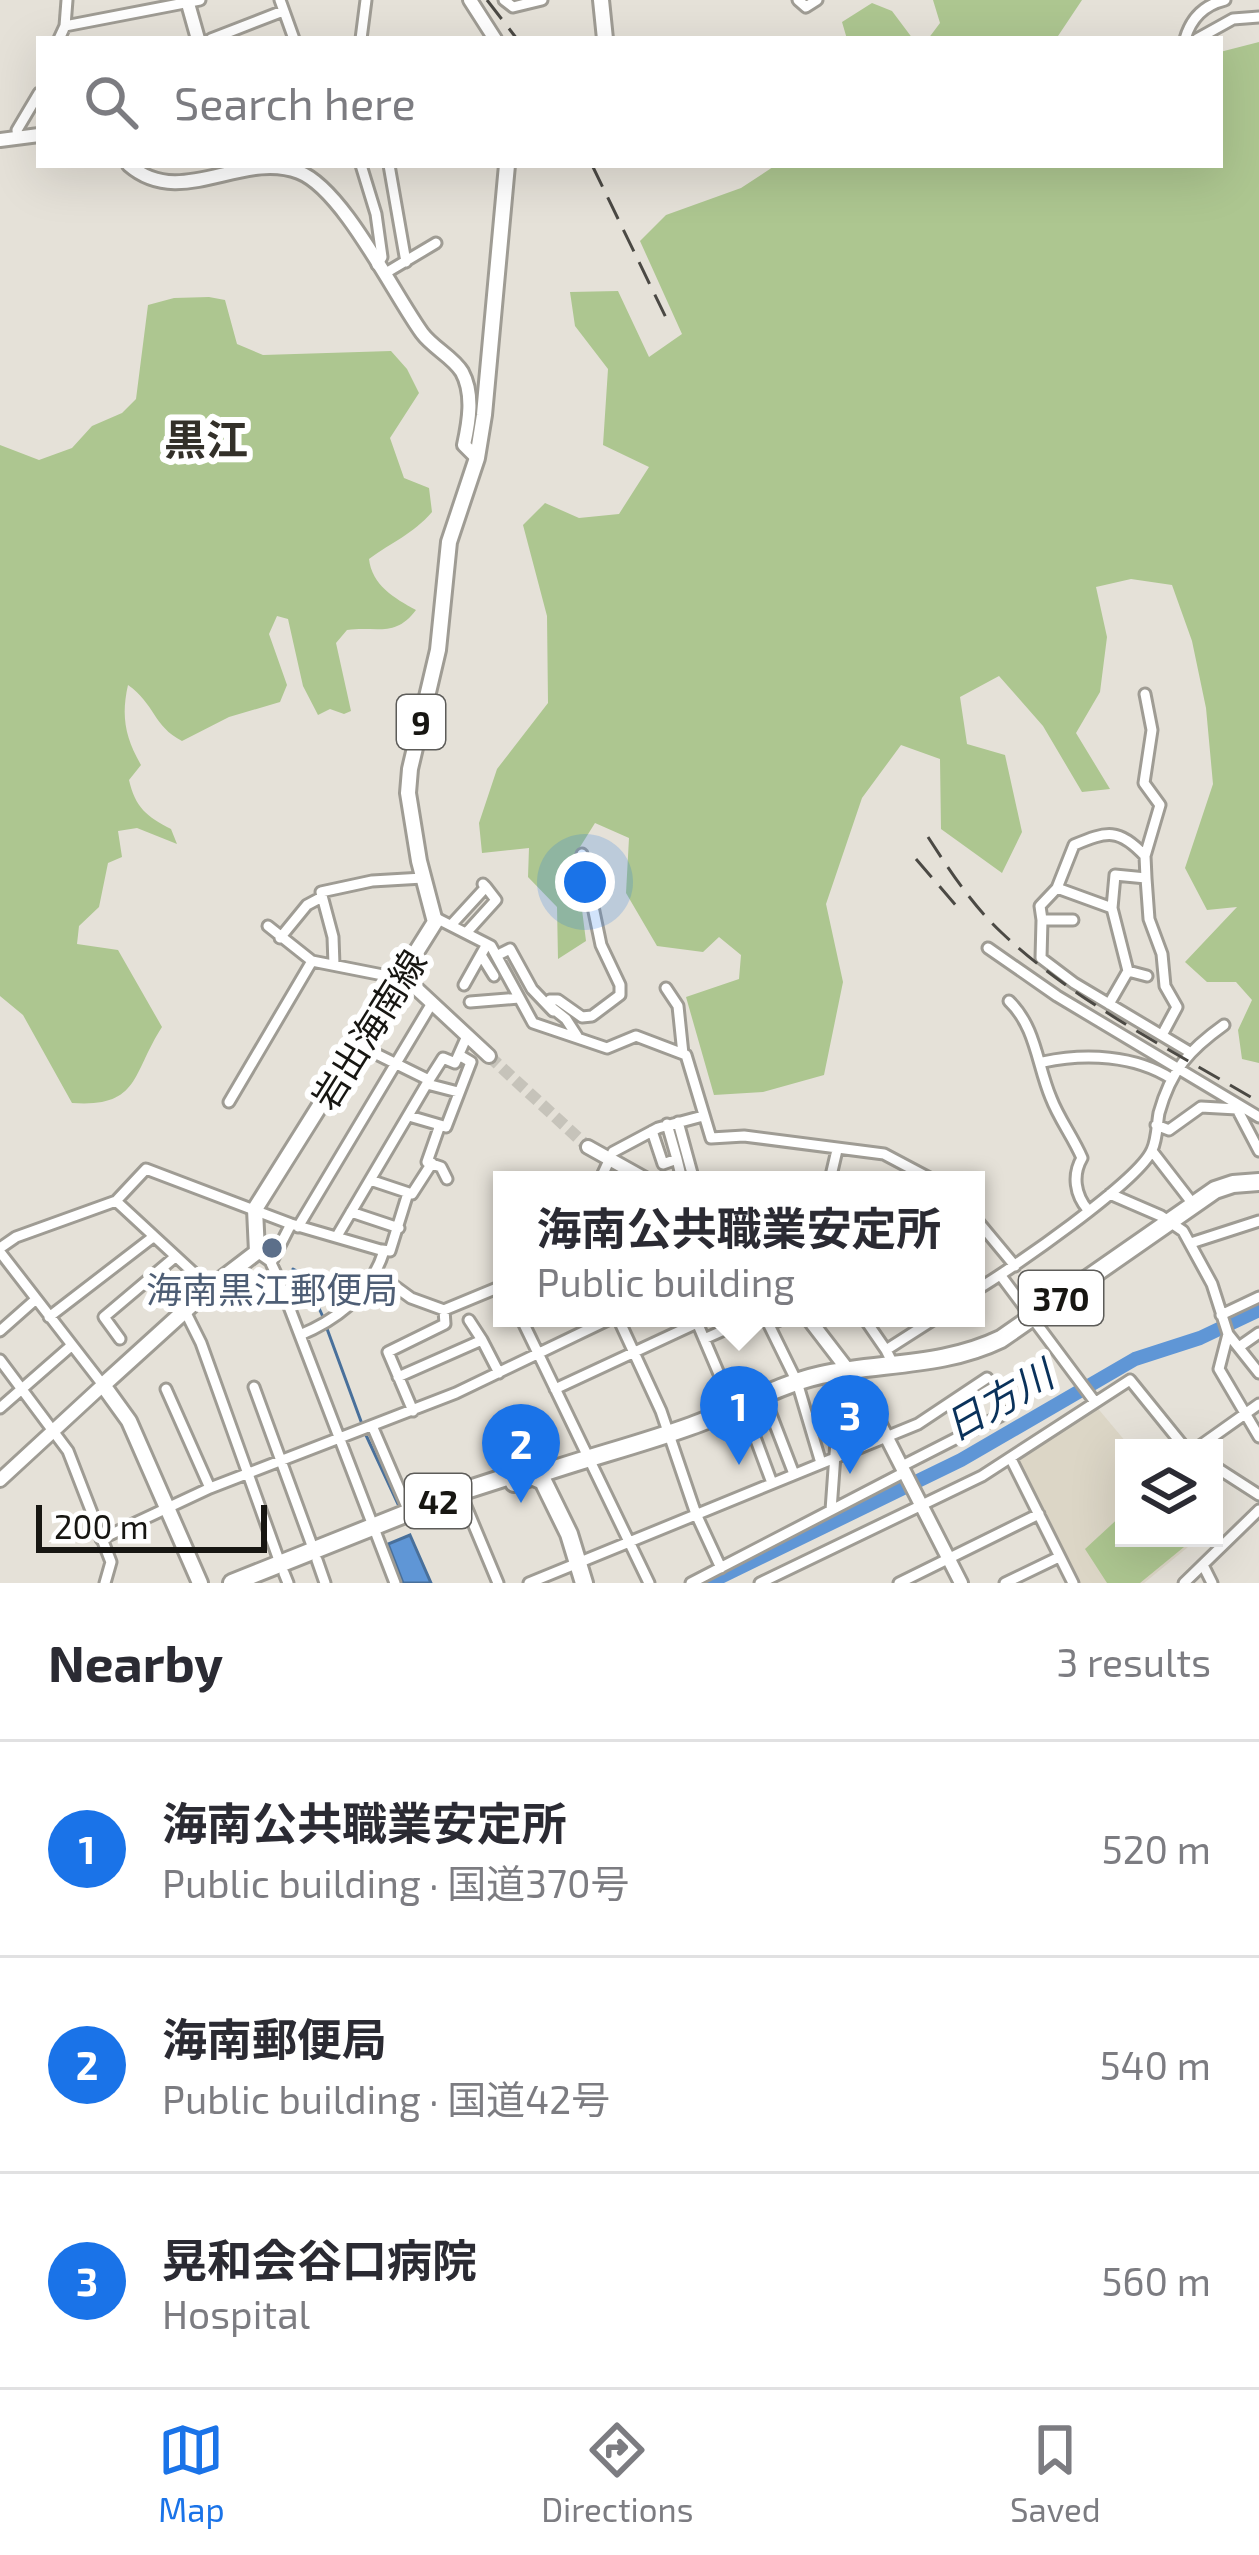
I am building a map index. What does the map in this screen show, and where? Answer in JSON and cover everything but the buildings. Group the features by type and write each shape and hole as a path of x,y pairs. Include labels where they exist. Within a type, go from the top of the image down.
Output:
{"highway":[{"name":"370","path":"513,1478 669,1434 796,1382 890,1358 949,1359 977,1351 1193,1204 1233,1184 1259,1182"},
{"name":"370","path":"513,1478 561,1465"},
{"path":"550,1493 546,1477 561,1465"},
{"name":"42","path":"536,1475 550,1493 580,1583"},
{"name":"42","path":"258,1583 315,1555 513,1478 538,1489 574,1563"},
{"name":"42","path":"232,1583 284,1573"}],"main road":[{"path":"470,0 493,36"},
{"path":"601,0 605,36"},
{"path":"192,1 198,36"},
{"path":"0,140 36,136"},
{"path":"135,168 158,182 175,184 234,170"},
{"path":"284,168 316,181 352,225 423,334 460,370 470,411 464,445 477,458"},
{"name":"岩出海南線","path":"255,1209 436,918 423,878 408,794 410,769 438,650 448,542 477,458 507,168"},
{"path":"398,978 433,1003 489,1056"},
{"path":"588,1147 629,1171"},
{"path":"0,1480 256,1252 255,1209"},
{"path":"814,1327 843,1371 861,1388 961,1583"},
{"path":"103,1385 129,1421 200,1583"}],"street":[{"path":"60,36 67,0"},
{"path":"362,36 366,0"},
{"path":"504,0 513,8 542,0"},
{"path":"798,0 806,7 817,0"},
{"path":"1186,36 1197,15 1211,3 1225,0"},
{"path":"65,26 192,1"},
{"path":"217,36 282,5 293,36"},
{"path":"1202,36 1233,19 1259,16"},
{"path":"18,137 17,130 35,110"},
{"path":"362,168 376,214 380,269 406,262 436,243"},
{"path":"390,168 406,262"},
{"path":"1145,694 1152,730 1144,784 1160,805 1145,856 1149,919 1162,954 1165,986 1177,1007 1162,1035"},
{"path":"1145,856 1114,833 1101,833 1074,845 1058,888 1040,906 1041,958 1188,1051"},
{"path":"578,1037 550,1000 558,1000 582,1018 620,995 601,945 581,854"},
{"path":"1109,1004 1128,971 1112,908 1115,875 1147,878"},
{"path":"334,965 333,937 321,892 423,878"},
{"path":"452,924 484,885 500,896 467,932"},
{"path":"1058,888 1112,908"},
{"path":"280,938 322,896"},
{"path":"436,918 467,932 498,955 533,1023 607,1048 636,1036 683,1054 691,1064 711,1138 744,1136 884,1154 916,1171"},
{"path":"1042,920 1073,920"},
{"path":"268,926 312,962 398,978"},
{"path":"988,948 1057,996 1259,1117"},
{"path":"484,949 494,976"},
{"path":"464,985 484,949"},
{"path":"498,955 511,949 532,989 549,1010 558,1013"},
{"path":"229,1102 312,962"},
{"path":"1128,971 1147,976"},
{"path":"667,988 678,1006 683,1054"},
{"path":"470,1002 519,998"},
{"path":"1009,1001 1021,1012 1051,1100 1082,1158 1076,1180 1088,1210"},
{"path":"271,1263 433,1003"},
{"path":"985,1285 1110,1194 1152,1151 1172,1079 1188,1051 1224,1025"},
{"path":"338,1236 443,1058 455,1063 466,1036"},
{"path":"358,1045 428,1082 458,1092"},
{"path":"410,1116 446,1127 471,1063 458,1055"},
{"path":"1042,1063 1078,1055 1151,1065 1172,1079"},
{"path":"1156,1125 1169,1130 1201,1107 1238,1106"},
{"path":"1238,1106 1259,1150"},
{"path":"604,1171 613,1152 652,1131 704,1116"},
{"path":"673,1123 680,1171"},
{"path":"673,1123 691,1171"},
{"path":"370,1180 412,1194 429,1163 440,1125"},
{"path":"652,1131 663,1164 677,1160"},
{"path":"832,1171 838,1150"},
{"path":"1152,1151 1193,1204"},
{"path":"429,1163 441,1167 447,1178"},
{"path":"103,1385 4,1266 1,1247 116,1201 146,1169 294,1226 390,1251 408,1193"},
{"path":"1110,1194 1179,1226 1212,1284 1228,1334 1259,1373"},
{"path":"116,1201 211,1288"},
{"path":"351,1212 399,1228"},
{"path":"1191,1243 1259,1221"},
{"path":"985,1230 1015,1266"},
{"path":"49,1317 153,1237"},
{"path":"300,1335 334,1320 378,1274 382,1250"},
{"path":"256,1252 271,1263 395,1583"},
{"path":"120,1339 104,1318 175,1257"},
{"path":"378,1274 411,1298 444,1310 493,1290"},
{"path":"1001,1276 1093,1400"},
{"path":"1221,1315 1259,1297"},
{"path":"0,1331 35,1300"},
{"path":"412,1411 388,1352 445,1324 444,1310"},
{"path":"185,1311 201,1342 284,1573"},
{"path":"469,1320 499,1373"},
{"path":"525,1327 649,1583"},
{"path":"101,1540 210,1488 412,1411 596,1327"},
{"path":"620,1327 669,1434 696,1514 721,1568"},
{"path":"555,1389 682,1327"},
{"path":"699,1327 772,1483"},
{"path":"704,1340 732,1327"},
{"path":"769,1327 826,1461 831,1510"},
{"path":"870,1327 890,1358 926,1327"},
{"path":"1239,1347 1259,1333"},
{"path":"1228,1334 1219,1369 1259,1437"},
{"path":"398,1377 482,1340"},
{"path":"0,1408 71,1346"},
{"path":"0,1360 68,1451 111,1562 105,1583"},
{"path":"826,1461 842,1400 843,1371"},
{"path":"529,1583 888,1437 951,1405 987,1378"},
{"path":"760,1583 1011,1459 1093,1400 1130,1380 1178,1439"},
{"path":"254,1387 325,1583"},
{"path":"166,1389 210,1488"},
{"path":"764,1396 794,1474"},
{"path":"1210,1439 1259,1404"},
{"path":"691,1583 1008,1412"},
{"path":"373,1427 411,1516"},
{"path":"1011,1459 1073,1583"},
{"path":"1223,1472 1259,1495"},
{"path":"462,1496 498,1583"},
{"path":"1184,1583 1259,1510"},
{"path":"899,1583 1039,1514"},
{"path":"1005,1583 1060,1557"},
{"path":"1203,1565 1213,1583"}],"shaded area":[{"path":"1095,1405 1123,1439 1115,1439 1115,1547 1188,1547 1144,1583 1076,1583 1016,1459"}],"green space":[{"path":"933,0 1082,0 1058,36 930,36 940,23"},
{"path":"872,3 892,11 911,36 846,36 842,22"},
{"path":"1259,42 1259,1063 1242,1059 1238,1030 1252,1000 1236,982 1207,982 1185,962 1237,907 1207,910 1185,868 1213,784 1206,708 1192,641 1172,585 1131,579 1096,587 1107,637 1100,692 1076,733 1110,789 1082,792 1043,726 999,676 960,697 967,744 1005,755 1022,832 1002,873 941,829 940,759 901,745 862,798 826,904 843,982 824,1075 763,1092 714,1095 686,997 739,979 741,955 719,937 703,952 657,946 626,893 629,838 595,823 575,855 586,941 558,959 557,907 528,877 529,848 482,853 479,823 497,769 548,703 547,616 523,525 545,503 579,518 619,514 649,467 603,445 608,369 575,326 570,292 618,291 649,357 682,334 640,241 666,215 741,188 771,168 1223,168 1223,51"},
{"path":"209,297 225,300 237,344 263,355 391,351 407,369 419,393 390,438 404,478 429,488 432,512 369,559 379,583 416,610 393,628 347,630 336,643 351,711 344,714 330,709 318,715 303,686 288,619 277,616 269,634 287,685 280,702 229,717 182,741 165,729 128,685 126,726 141,765 129,780 143,810 171,829 177,844 137,828 118,831 122,857 108,863 99,907 79,926 77,944 118,950 162,1027 122,1093 111,1100 72,1103 23,1015 0,996 0,445 39,460 72,448 92,426 122,413 136,399 148,305"},
{"path":"1115,1521 1115,1547 1184,1547 1140,1583 1107,1583 1085,1549"}],"water":[{"path":"410,1535 431,1583 403,1583 388,1544"}],"waterway":[{"path":"293,1269 304,1275 323,1317"},
{"name":"日方川","path":"708,1583 961,1460 1135,1359 1200,1338 1259,1310"},
{"path":"326,1326 362,1424"},
{"path":"365,1433 398,1504"}],"tunnel":[{"path":"489,1056 588,1147"}],"railway":[{"path":"487,0 515,36"},
{"path":"593,168 670,326"},
{"path":"928,837 981,911 1031,958 1126,1024 1259,1102"},
{"path":"916,859 959,909"}],"place":[{"name":"海南黒江郵便局","path":"272,1248"},
{"name":"海南公共職業安定所","path":"739,1465"},
{"name":"晃和会谷口病院","path":"850,1474"},
{"name":"海南郵便局","path":"521,1503"}],"district":[{"name":"黒江","path":"206,438"}]}
